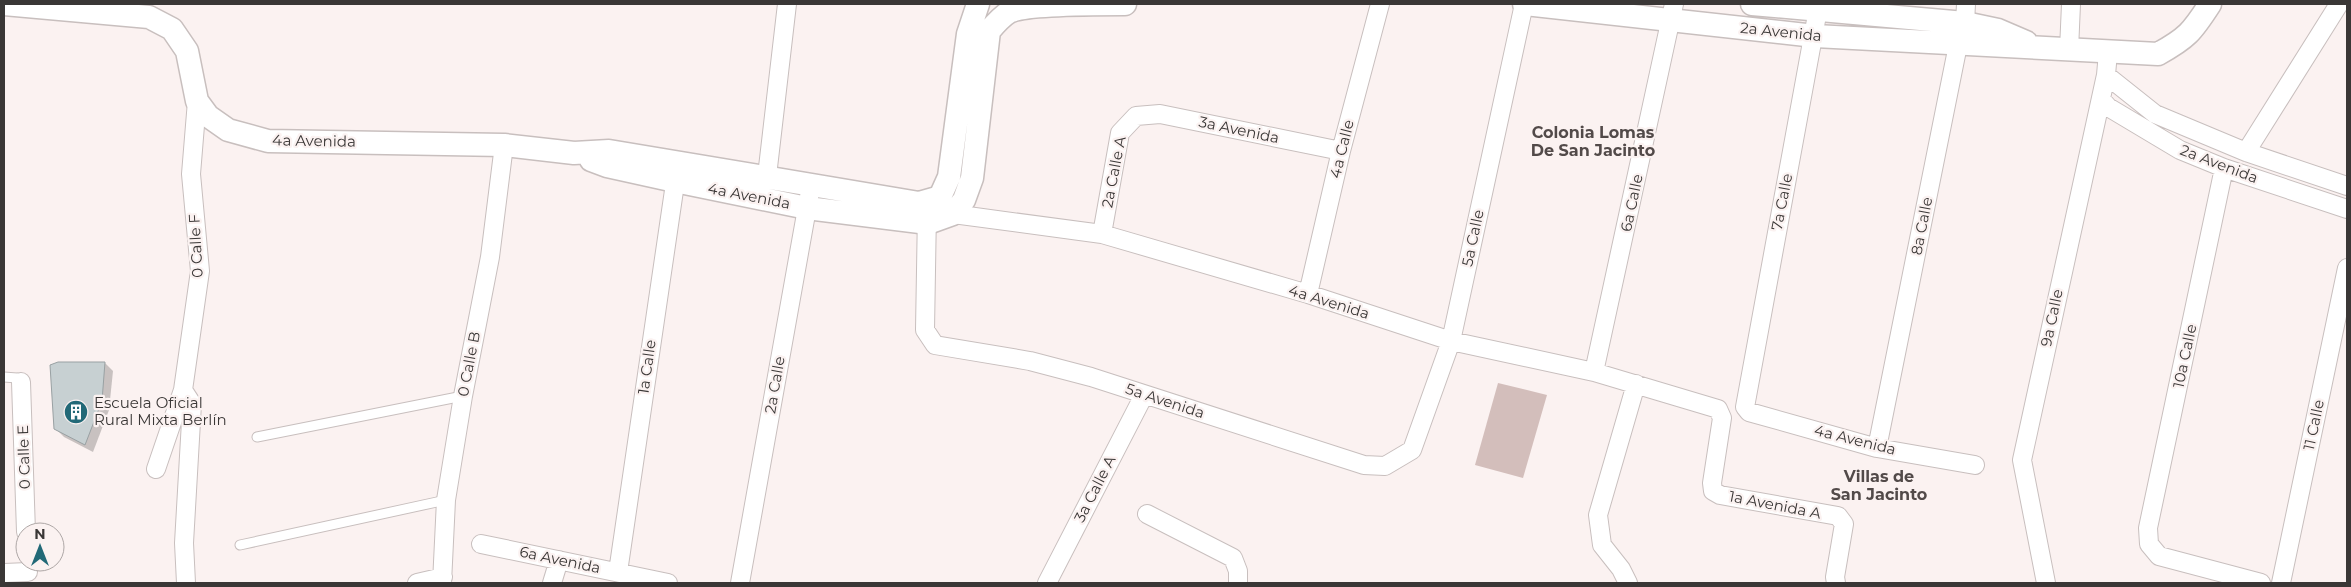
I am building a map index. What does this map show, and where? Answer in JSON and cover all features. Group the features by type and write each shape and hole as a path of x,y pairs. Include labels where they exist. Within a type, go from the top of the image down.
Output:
{"street":[{"name":"4a Avenida","path":"4,4 149,17 172,29 187,51 197,100 208,116 228,130 268,140 504,145 574,153 608,151 676,172 809,197 933,208 1102,234 1308,294 1451,341 1594,372 1718,409 1721,412 1712,484 1713,491"},
{"path":"767,176 787,4"},
{"path":"933,208 949,177 968,34 978,4 996,22"},
{"path":"933,208 964,200 972,178 989,31 996,22 1010,12 1028,8 1125,4"},
{"name":"4a Calle","path":"1308,294 1341,151 1380,4"},
{"name":"2a Avenida","path":"1524,4 1673,12 1815,36 2158,54 2183,41 2196,26 2210,4"},
{"name":"5a Calle","path":"1397,460 1412,450 1451,341 1524,4"},
{"name":"2a Avenida","path":"1752,4 1965,14 2038,48"},
{"path":"2069,50 2072,4"},
{"path":"2246,152 2340,4"},
{"name":"7a Calle","path":"1744,400 1815,36 1819,7"},
{"name":"6a Calle","path":"1594,372 1673,12"},
{"name":"8a Calle","path":"1877,448 1965,14"},
{"name":"9a Calle","path":"2046,583 2022,460 2101,99 2108,52"},
{"name":"2a Avenida","path":"2106,75 2155,114 2246,152 2347,186"},
{"name":"2a Avenida","path":"2101,99 2108,107 2180,150 2224,168 2347,210"},
{"name":"0 Calle F","path":"156,469 183,390 200,270 191,174 197,100"},
{"name":"3a Avenida","path":"1136,116 1160,114 1341,151"},
{"name":"2a Calle A","path":"1102,234 1120,133 1136,116"},
{"name":"0 Calle B","path":"443,580 446,500 463,396 490,257 504,145"},
{"name":"10a Calle","path":"2224,168 2148,528 2149,544 2159,556 2261,583"},
{"name":"4a Avenida","path":"676,172 767,176 809,197"},
{"name":"1a Calle","path":"618,572 676,172"},
{"name":"2a Calle","path":"740,583 809,197"},
{"name":"5a Avenida","path":"933,208 925,330 935,345 948,349 1030,362 1144,395 1364,465 1385,466 1397,460"},
{"name":"11 Calle","path":"2282,583 2347,268"},
{"name":"0 Calle E","path":"21,382 26,522"},
{"path":"1628,583 1621,569 1602,545 1598,516 1636,384"},
{"name":"0 Calle F","path":"183,390 192,404 184,543 186,583"},
{"name":"3a Calle A","path":"1047,583 1144,395"},
{"name":"4a Avenida","path":"1744,400 1749,412 1877,448 1975,465"},
{"name":"1a Avenida A","path":"1713,491 1720,494 1838,516 1844,524 1834,577 1836,583"},
{"path":"1147,514 1233,558 1238,577"},
{"name":"6a Avenida","path":"481,544 668,583"},
{"path":"552,583 558,560"},
{"path":"4,573 28,572"},
{"path":"418,583 443,580"}],"lane":[{"path":"4,377 17,378 21,382"},
{"path":"257,437 463,396"},
{"path":"240,545 446,500"}],"shaded area":[{"path":"1498,383 1547,395 1523,478 1475,465"}],"building":[{"name":"Escuela Oficial Rural Mixta Berlín","path":"58,362 105,362 102,401 85,445 54,429 50,365"}],"place":[{"name":"Escuela Oficial Rural Mixta Berlín","path":"76,412"}],"district":[{"name":"Colonia Lomas De San Jacinto","path":"1593,141"},
{"name":"Villas de San Jacinto","path":"1879,485"}]}
